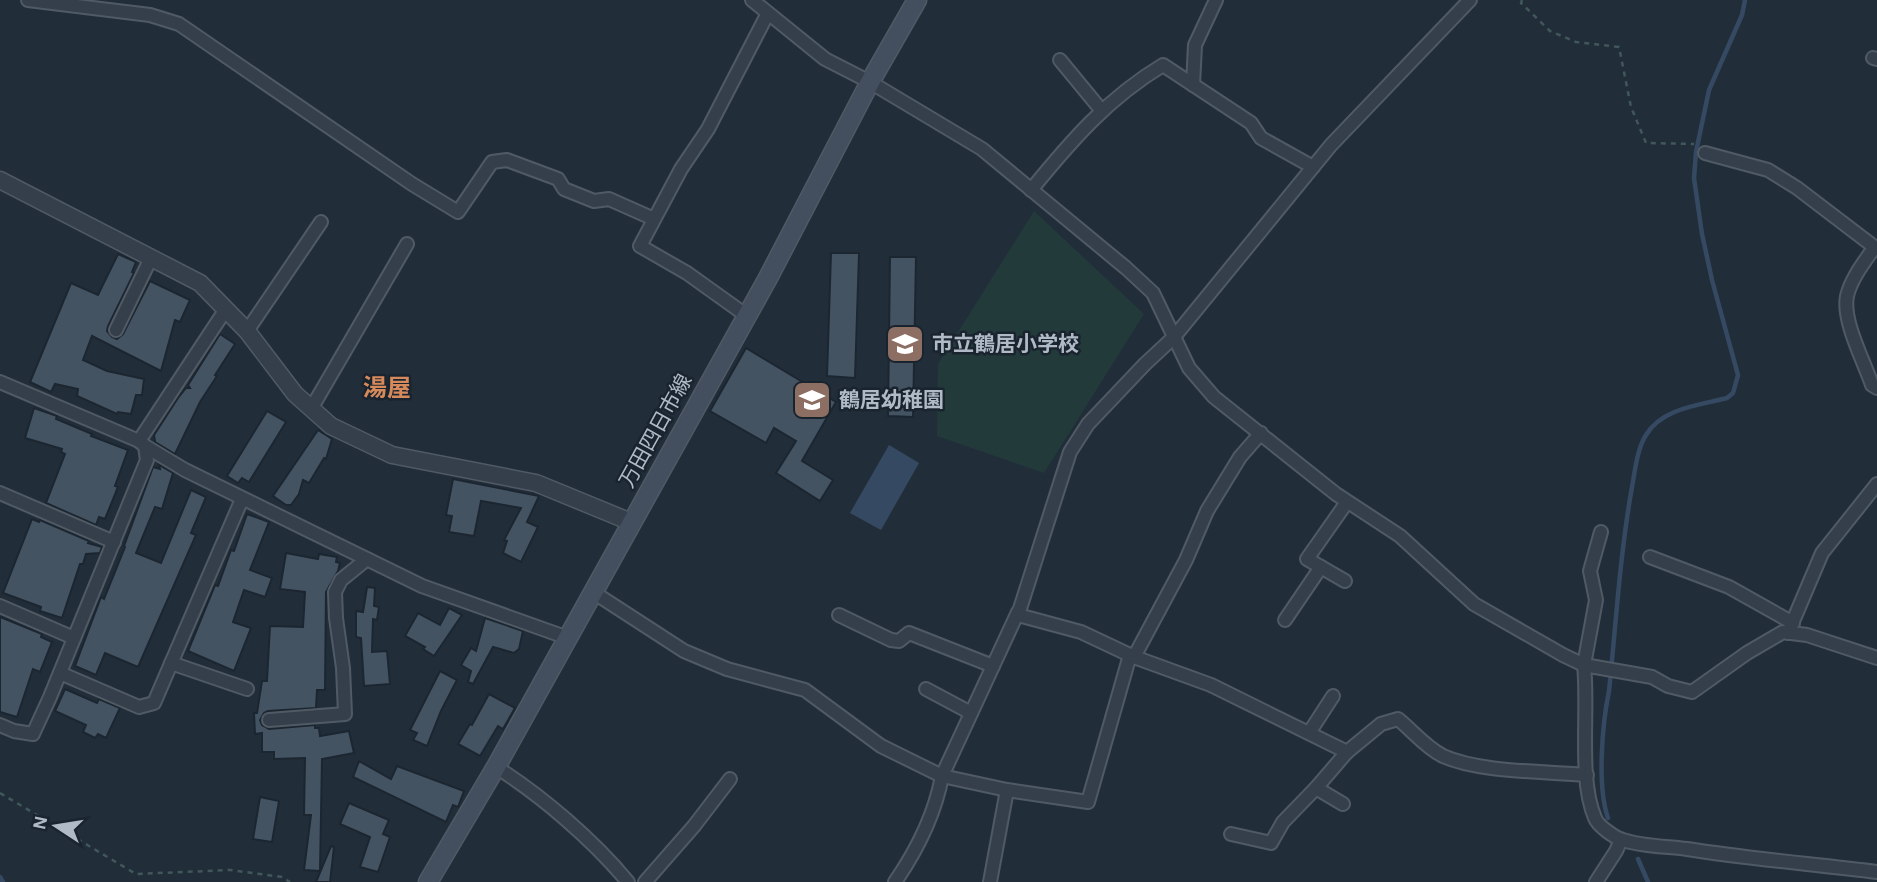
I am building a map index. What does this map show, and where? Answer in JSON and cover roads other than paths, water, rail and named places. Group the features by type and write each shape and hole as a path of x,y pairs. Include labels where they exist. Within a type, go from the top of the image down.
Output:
{"main road":[{"name":"万田四日市線","path":"434,880 747,316 870,82 917,0"}],"street":[{"path":"28,0 150,15 179,24 412,184 458,212 492,162 507,160 558,179 564,189 594,201 609,199 654,219"},
{"path":"752,0 825,59 870,82 982,149 1153,293 1189,368 1214,397 1348,502 1400,536 1474,604 1584,665 1653,677 1668,686 1692,692 1747,653 1790,628 1822,553 1877,484"},
{"path":"1193,85 1195,45 1216,0"},
{"path":"1018,615 1070,452 1088,424 1174,337 1331,145 1470,0"},
{"path":"747,316 687,273 640,246 681,169 708,130 768,13"},
{"path":"1060,60 1101,111"},
{"path":"1031,190 1101,111 1132,83 1163,65 1251,123 1261,138 1313,167"},
{"path":"1701,149 1768,170 1797,188 1875,248 1855,276 1847,295 1846,314 1872,385 1877,388"},
{"path":"0,180 200,283 247,331 295,394 331,426 392,456 536,483 631,522"},
{"path":"247,331 321,222"},
{"path":"311,409 407,244"},
{"path":"116,330 151,258"},
{"path":"0,725 14,731 33,734 147,460 142,443 226,309"},
{"path":"0,382 142,443 185,470 422,586 568,638"},
{"path":"593,592 684,651 727,668 805,690 881,746 942,776 1007,790 1088,802 1132,656 1186,560 1208,511 1240,457 1261,433"},
{"path":"0,492 114,542"},
{"path":"60,673 139,707 154,704 242,499"},
{"path":"1345,581 1307,559 1348,502"},
{"path":"1601,532 1591,571 1596,600 1584,665 1588,798 1596,821 1620,840 1778,863 1806,863 1877,872"},
{"path":"1650,557 1729,587 1790,628 1877,659"},
{"path":"269,720 345,714 335,592 341,580 367,559"},
{"path":"1285,620 1321,567"},
{"path":"0,606 74,638"},
{"path":"895,882 919,841 937,802 942,776 1018,612 1018,615 1081,632 1132,656 1211,685 1347,752"},
{"path":"839,615 891,640 899,641 909,633 993,666"},
{"path":"171,663 247,689"},
{"path":"926,689 971,713"},
{"path":"1309,733 1333,696"},
{"path":"1231,834 1271,843 1283,822 1317,788 1347,752 1381,724 1398,719 1425,744 1443,756 1472,765 1587,775"},
{"path":"496,767 522,783 594,846 628,882"},
{"path":"645,882 694,826 730,779"},
{"path":"1317,788 1343,804"},
{"path":"990,882 1007,790"},
{"path":"1597,882 1620,840"}],"water":[{"path":"889,445 919,463 881,530 850,513"}],"waterway":[{"path":"1608,818 1602,773 1604,721 1624,538 1638,453 1653,426 1682,409 1727,398 1733,393 1738,375 1712,280 1694,178 1696,152 1709,90 1742,15 1745,0"},
{"path":"1638,859 1648,882"},
{"path":"0,877 3,882"}],"place":[{"name":"市立鶴居小学校","path":"905,344"},
{"name":"鶴居幼稚園","path":"812,400"}],"district":[{"name":"湯屋","path":"387,389"}]}
